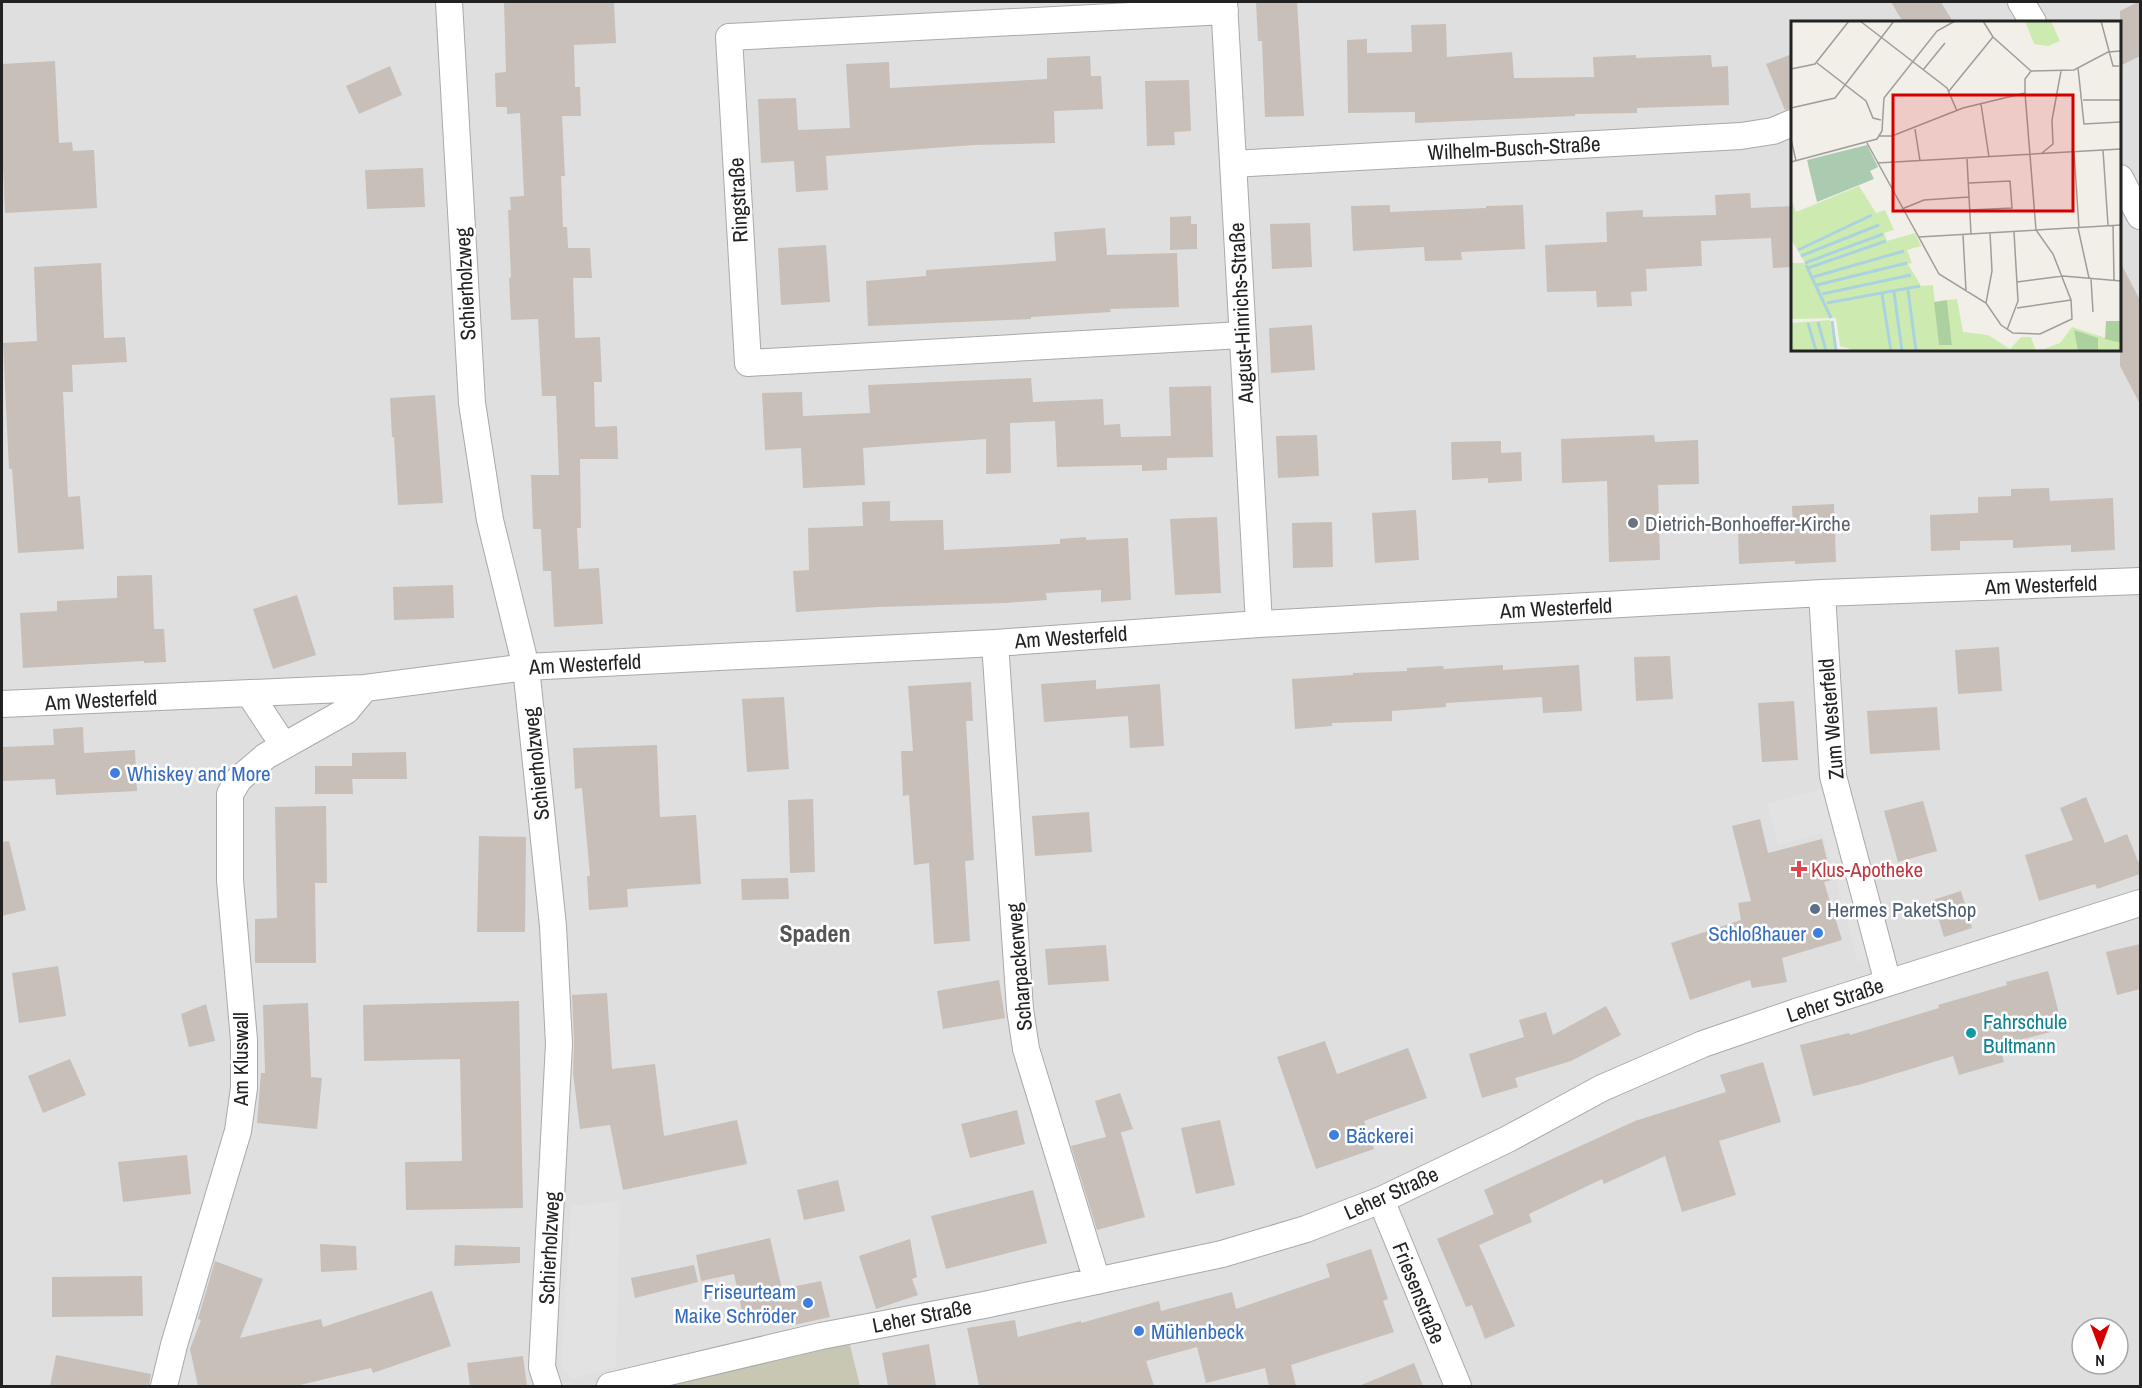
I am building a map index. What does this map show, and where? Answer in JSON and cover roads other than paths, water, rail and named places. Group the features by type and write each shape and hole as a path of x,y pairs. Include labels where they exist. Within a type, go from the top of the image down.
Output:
{"street":[{"name":"Schierholzweg","path":"449,2 472,403 490,520 526,667 553,926 559,1044 542,1367 548,1386"},
{"name":"August-Hinrichs-Straße","path":"1224,6 1259,624"},
{"name":"Ringstraße","path":"1224,6 729,37 729,49 748,363 1242,335"},
{"name":"Wilhelm-Busch-Straße","path":"1233,164 1741,136 1773,131 1791,123"},
{"path":"2121,180 2140,216"},
{"name":"Am Westerfeld","path":"2,704 365,688 526,667 995,643 1259,624 1822,593 2140,581"},
{"name":"Zum Westerfeld","path":"1822,593 1833,776 1888,983"},
{"name":"Scharpackerweg","path":"995,643 1020,1009 1026,1049 1097,1281"},
{"name":"Am Kluswall","path":"164,1386 174,1345 238,1131 244,1088 244,1040 230,880 230,794 239,779 266,756 346,711 365,688"},
{"path":"249,693 284,746"},
{"name":"Leher Straße","path":"610,1386 822,1336 1097,1281 1243,1248 1306,1229 1381,1200 1508,1139 1602,1088 1703,1044 2140,903"},
{"name":"Friesenstraße","path":"1381,1200 1458,1386"}],"place":[{"name":"Dietrich-Bonhoeffer-Kirche","path":"1633,523"},
{"name":"Whiskey and More","path":"115,773"},
{"name":"Klus-Apotheke","path":"1799,869"},
{"name":"Hermes PaketShop","path":"1815,909"},
{"name":"Schloßhauer","path":"1818,933"},
{"name":"Fahrschule Bultmann","path":"1971,1033"},
{"name":"Bäckerei","path":"1334,1135"},
{"name":"Friseurteam Maike Schröder","path":"808,1303"},
{"name":"Mühlenbeck","path":"1139,1331"}],"district":[{"name":"Spaden","path":"815,933"}]}
